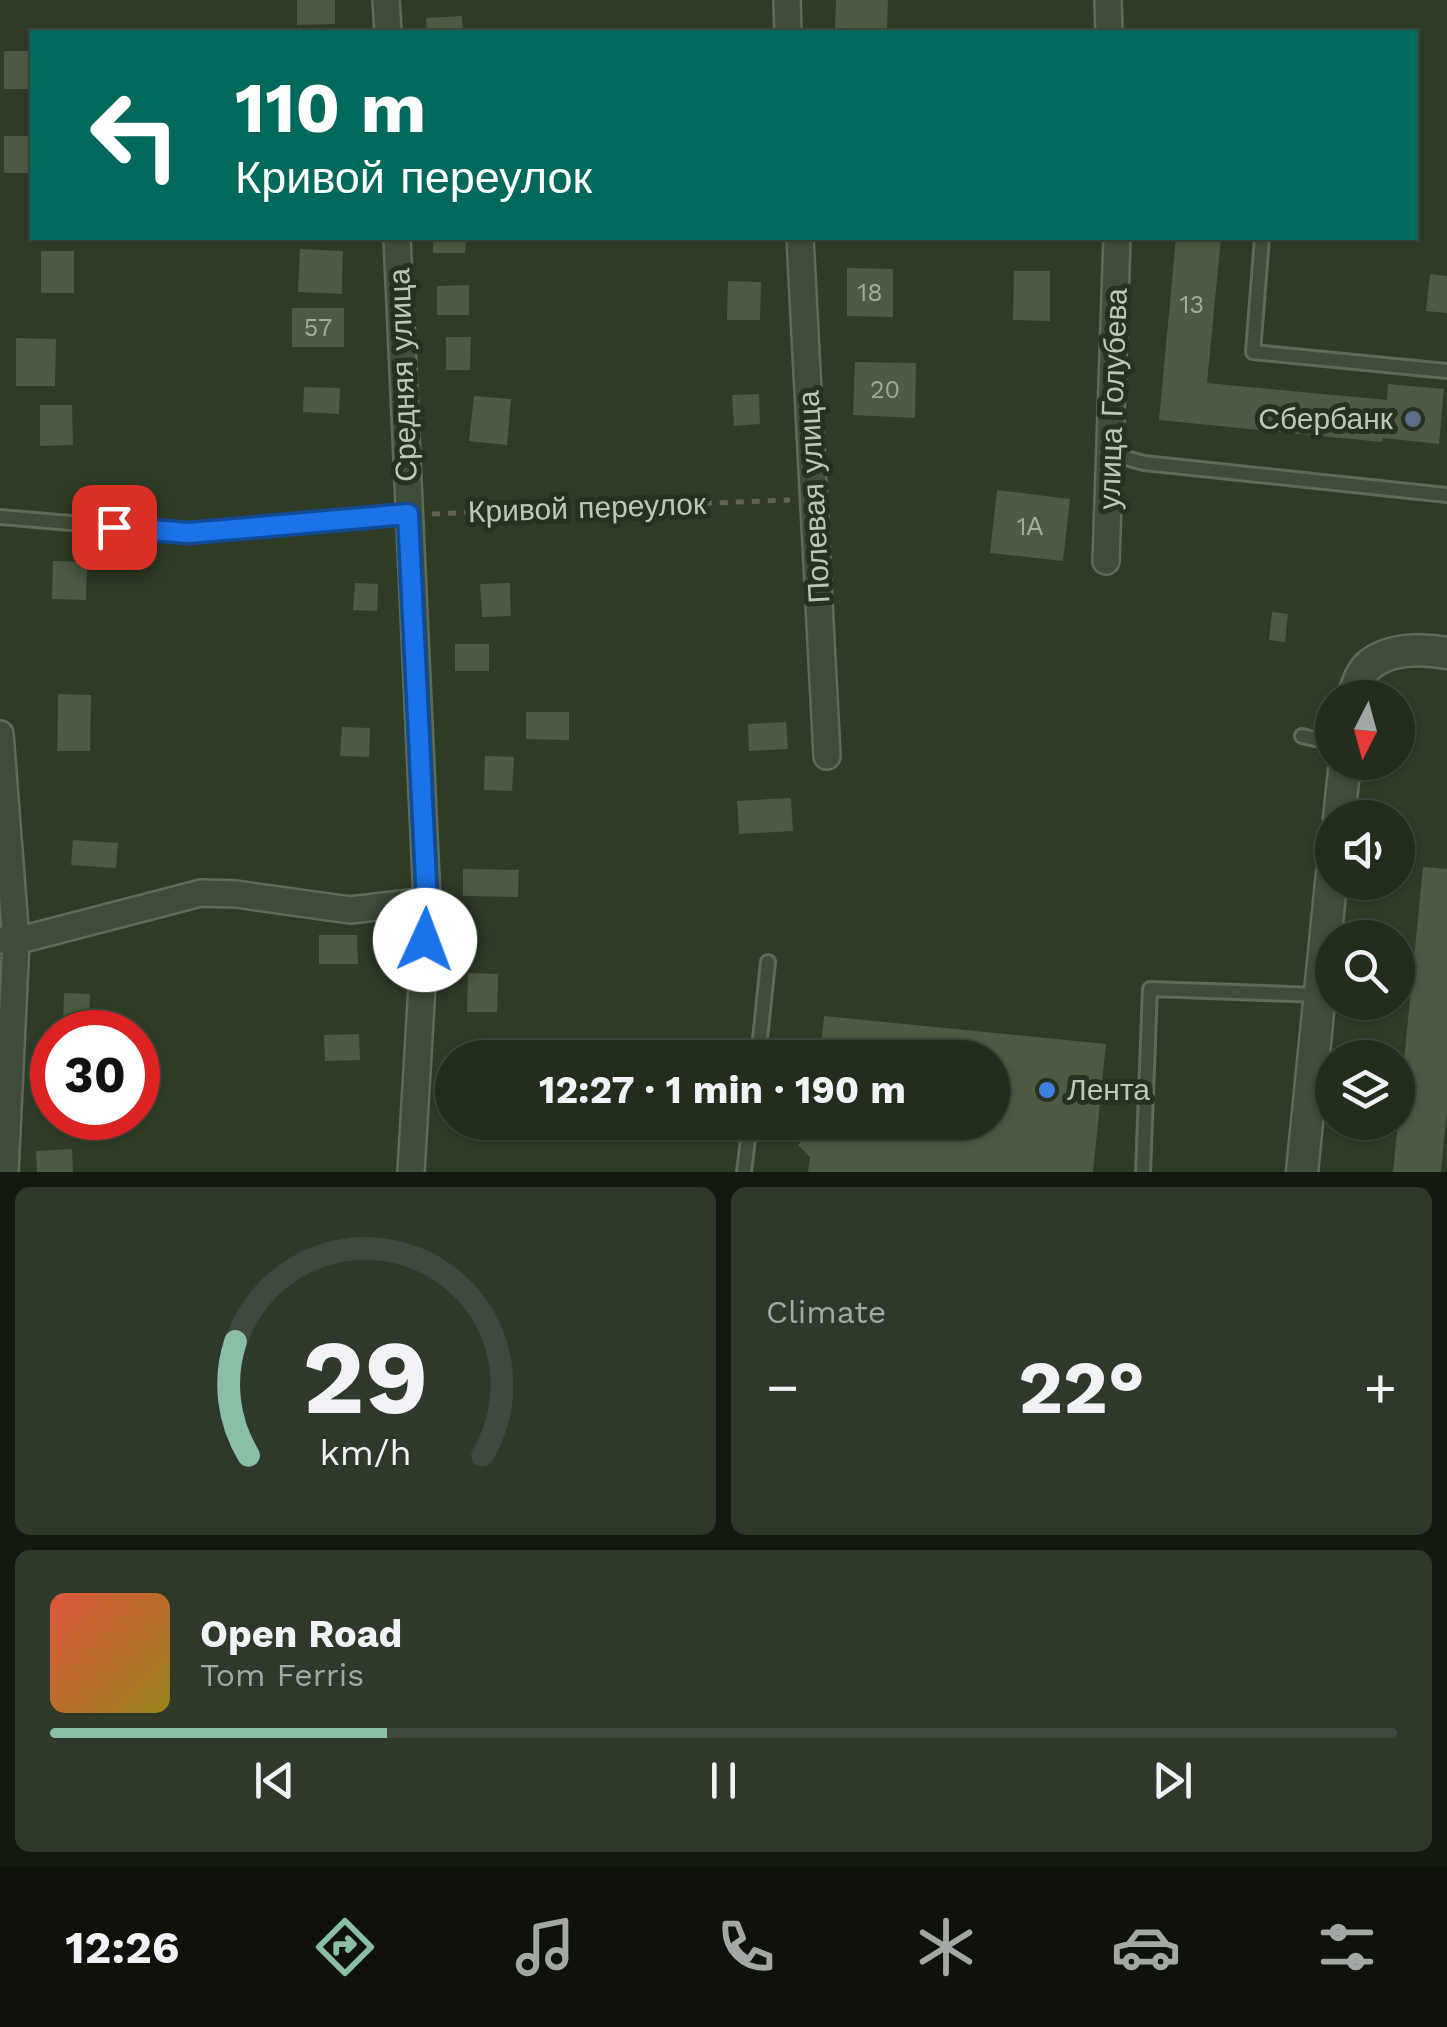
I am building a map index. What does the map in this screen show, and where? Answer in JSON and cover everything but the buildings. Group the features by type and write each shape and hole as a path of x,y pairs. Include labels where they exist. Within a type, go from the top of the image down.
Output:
{"street":[{"path":"386,0 388,30"},
{"path":"787,0 788,30"},
{"path":"1108,0 1109,30"},
{"name":"Средняя улица","path":"396,240 427,901 412,1172"},
{"name":"Полевая улица","path":"800,240 826,756"},
{"name":"улица Голубева","path":"1106,561 1117,240"},
{"path":"1360,680 1365,668 1390,654 1428,649 1447,653"},
{"path":"0,734 8,941 5,1172"},
{"path":"8,941 201,893 350,910 427,901"},
{"path":"1302,1172 1317,1020"}],"lane":[{"path":"1262,240 1253,352 1447,371"},
{"path":"1112,448 1126,458 1144,463 1447,495"},
{"path":"0,517 189,533 408,514"},
{"path":"1302,736 1315,739"},
{"path":"760,1040 768,962"},
{"path":"1143,1172 1150,990 1315,995"},
{"path":"744,1172 748,1140"}],"path":[{"name":"Кривой переулок","path":"408,514 815,499"}],"place":[{"name":"Сбербанк","path":"1413,419"},
{"name":"Лента","path":"1047,1090"}],"route":[{"path":"114,527 189,533 408,514 427,901 425,940"}]}
